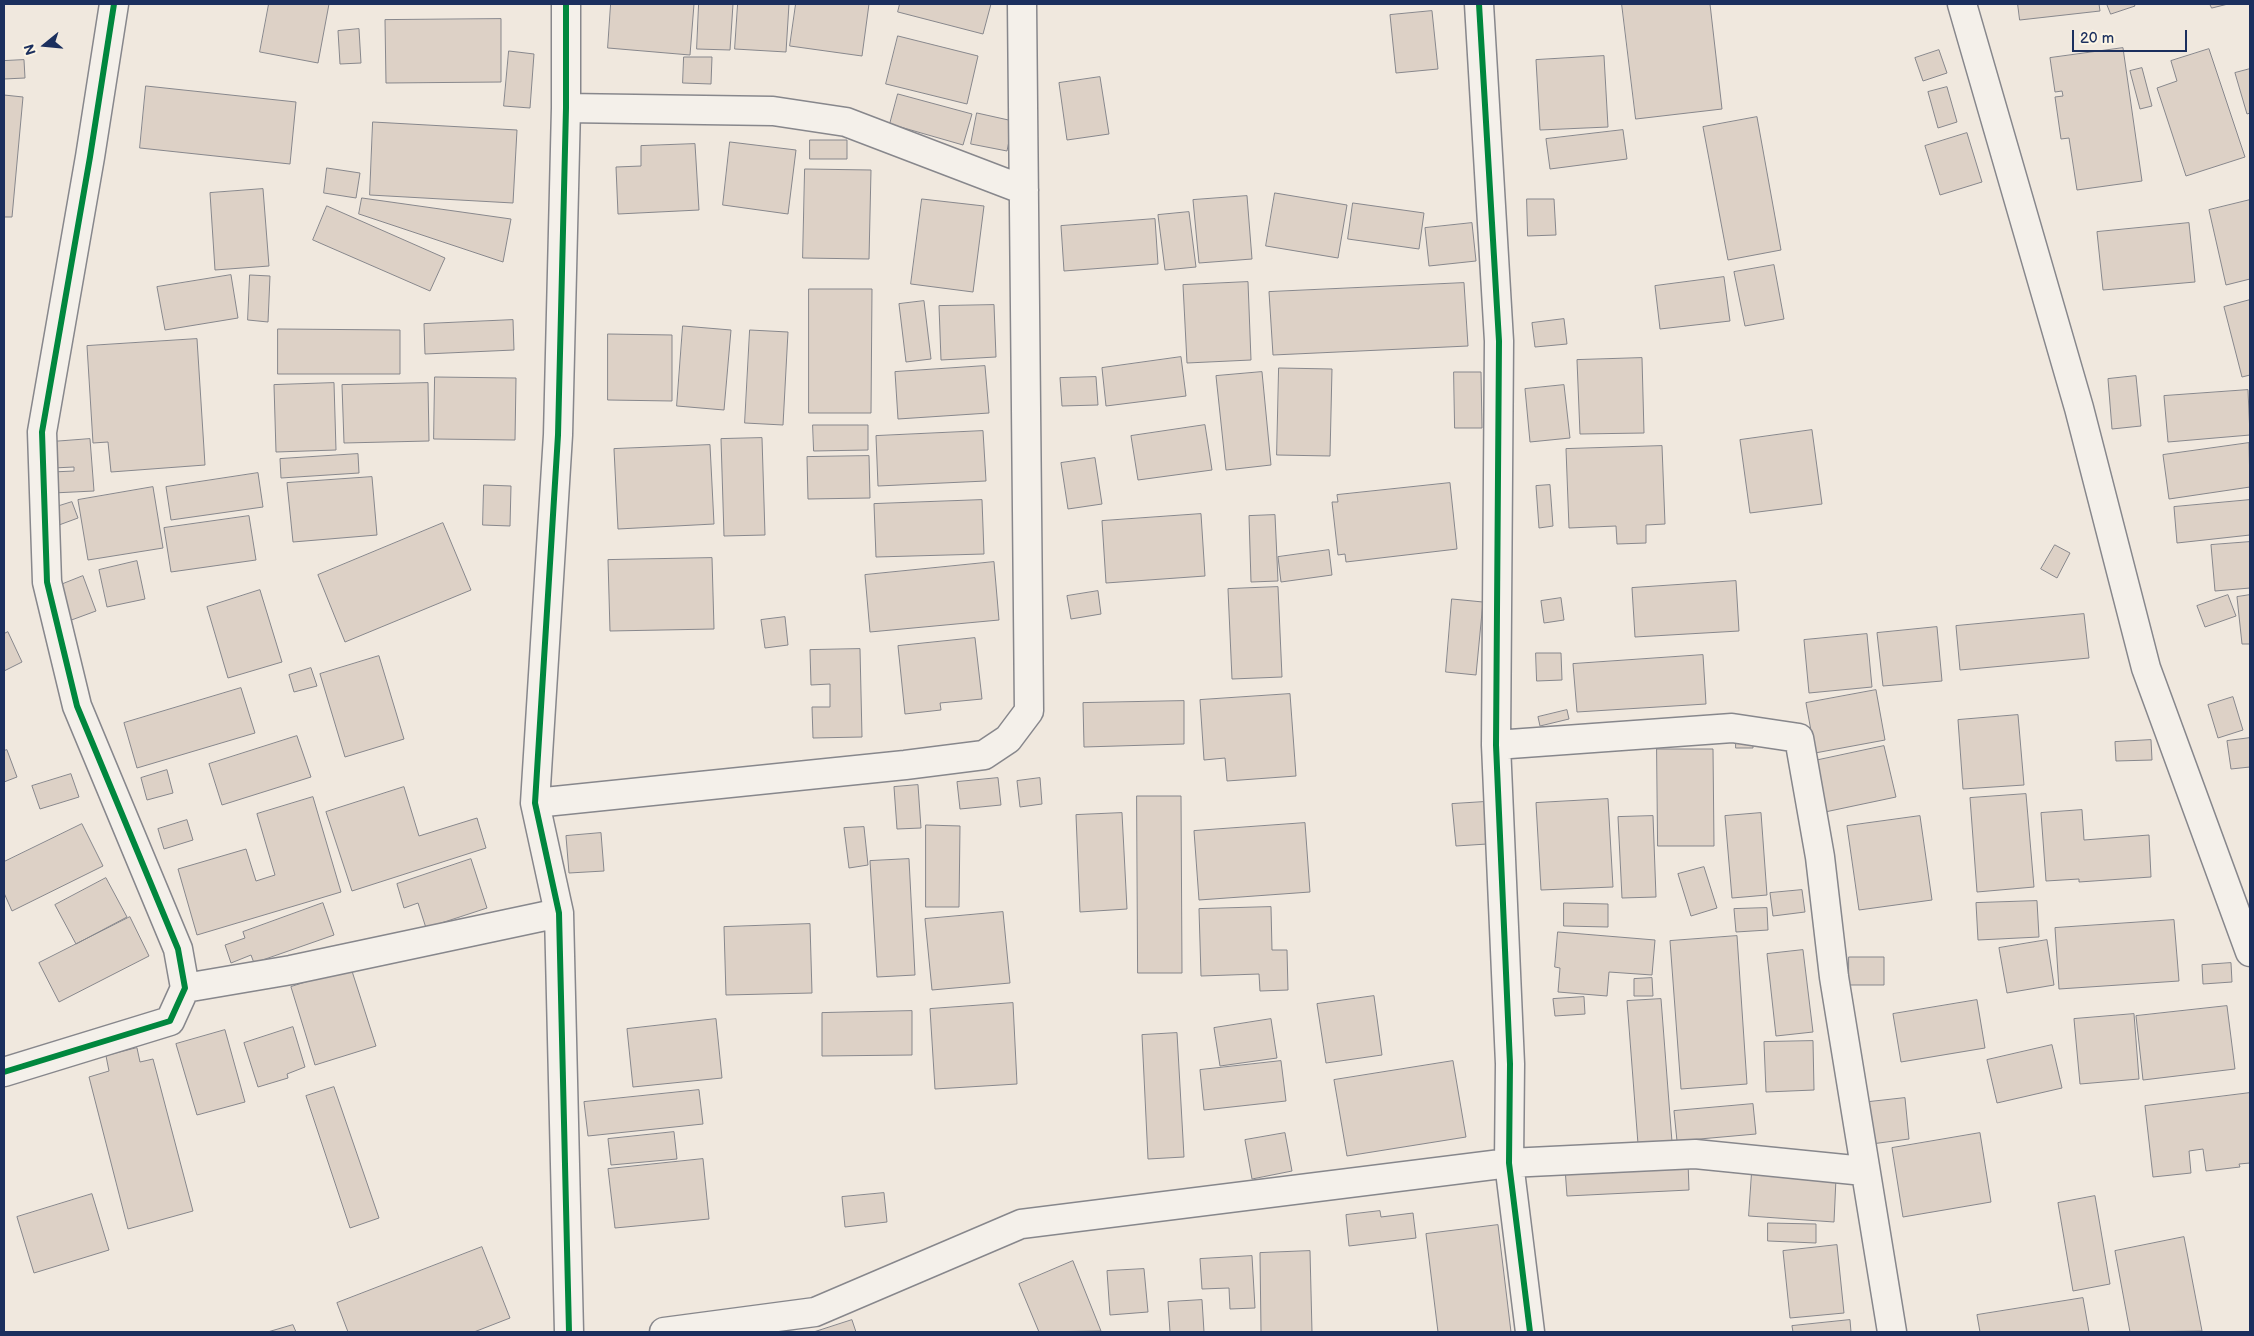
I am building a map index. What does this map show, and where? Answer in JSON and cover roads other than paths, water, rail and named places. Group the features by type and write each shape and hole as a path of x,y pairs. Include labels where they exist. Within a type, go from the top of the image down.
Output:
{"street":[{"path":"4,1072 170,1021 185,988 178,949 77,706 47,582 42,432 114,4"},
{"path":"566,4 566,108 558,435 535,803 559,913 569,1332"},
{"path":"535,803 905,765 984,755 1008,739 1029,711 1022,4"},
{"path":"1479,4 1499,341 1496,745 1510,1064 1509,1163 1530,1332"},
{"path":"1962,4 2079,408 2146,668 2250,952"},
{"path":"566,108 773,111 846,122 1024,190"},
{"path":"1496,745 1732,728 1799,738 1820,857 1834,978 1864,1171 1892,1332"},
{"path":"185,988 291,970 559,913"},
{"path":"664,1332 815,1312 1021,1224 1509,1163 1695,1154 1864,1171"}]}
